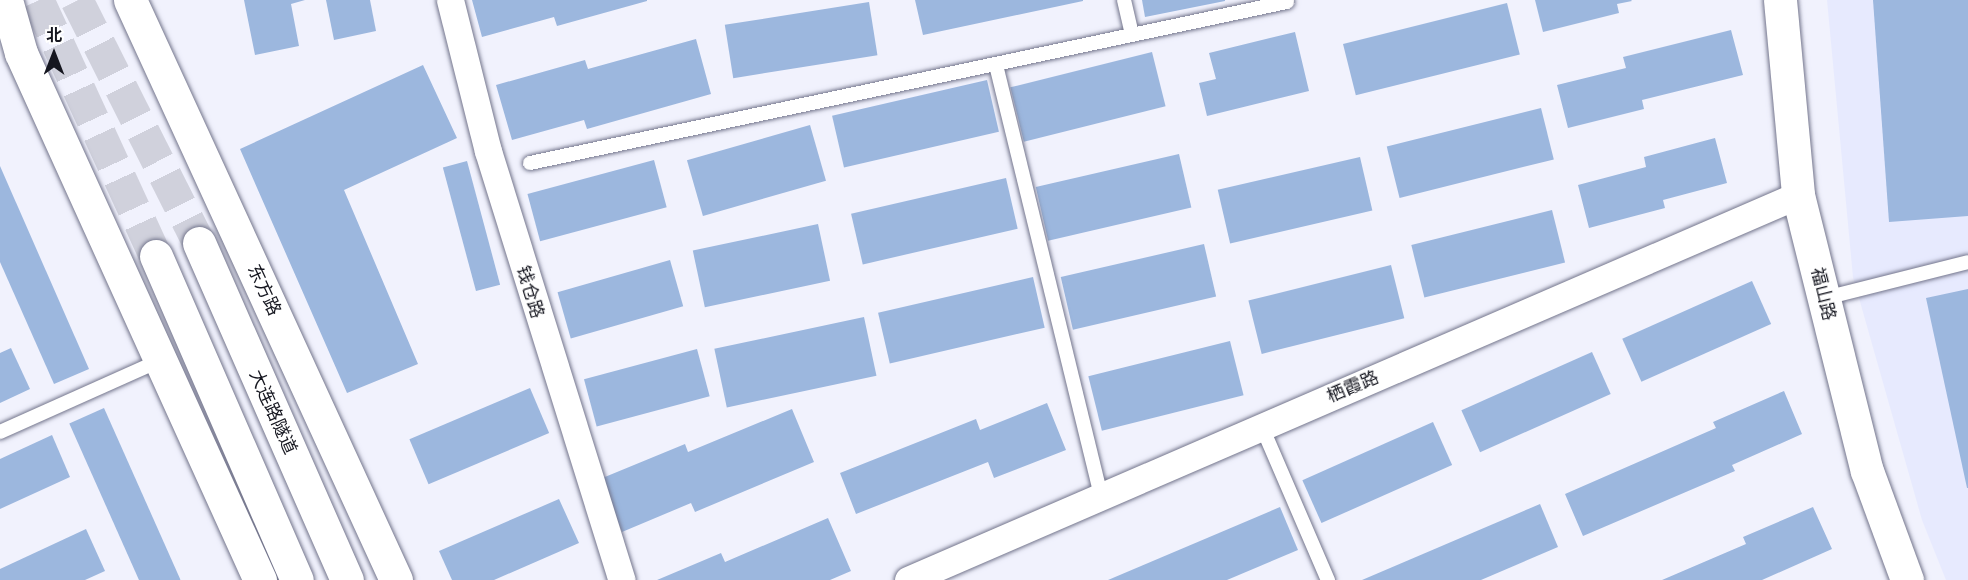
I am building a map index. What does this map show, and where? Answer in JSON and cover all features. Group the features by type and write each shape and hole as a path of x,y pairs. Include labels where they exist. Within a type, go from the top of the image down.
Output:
{"main road":[{"path":"6,0 21,53 159,362 260,580"},
{"name":"东方路","path":"130,0 396,580"},
{"name":"福山路","path":"1780,0 1798,195 1867,471 1907,580"},
{"name":"大连路隧道","path":"198,243 347,580"},
{"path":"156,256 297,580"}],"street":[{"name":"钱仓路","path":"450,0 488,151 622,580"},
{"name":"栖霞路","path":"908,580 1798,195"}],"lane":[{"path":"1124,0 1132,34"},
{"path":"530,163 1287,2"},
{"path":"996,65 1101,496"},
{"path":"1825,298 1968,262"},
{"path":"0,432 159,362"},
{"path":"1262,427 1328,580"}],"shaded area":[{"path":"1827,0 1968,0 1968,580 1946,580 1922,520 1853,277"}],"building":[{"path":"244,0 305,0 291,4 299,46 255,55"},
{"path":"326,0 370,0 376,31 334,40"},
{"path":"472,0 647,1 557,26 554,17 482,37"},
{"path":"915,0 1083,0 1083,1 923,35"},
{"path":"1142,0 1225,0 1225,1 1145,17"},
{"path":"1535,0 1632,1 1617,4 1619,13 1543,32"},
{"path":"1873,0 1968,0 1968,216 1889,222"},
{"path":"869,2 877,55 733,78 725,25"},
{"path":"1507,3 1520,54 1356,95 1343,44"},
{"path":"1731,30 1743,75 1642,100 1644,109 1568,128 1557,85 1626,68 1623,57"},
{"path":"1295,32 1309,91 1207,116 1199,83 1216,79 1209,53"},
{"path":"696,39 711,94 587,129 584,120 512,140 496,85 585,60 588,69"},
{"path":"1152,52 1166,106 1024,142 1010,87"},
{"path":"423,65 457,138 344,190 418,364 347,393 240,149"},
{"path":"987,80 999,132 844,167 832,116"},
{"path":"1541,108 1554,159 1400,198 1387,146"},
{"path":"810,125 826,181 703,216 687,160"},
{"path":"1715,138 1727,183 1663,200 1665,208 1589,228 1578,185 1646,167 1644,157"},
{"path":"1179,154 1191,208 1048,241 1036,187"},
{"path":"1360,157 1372,211 1230,243 1218,190"},
{"path":"654,160 667,207 540,241 527,194"},
{"path":"467,161 500,285 476,291 443,167"},
{"path":"0,166 89,369 54,384 0,262"},
{"path":"1006,178 1018,229 863,264 851,214"},
{"path":"1552,210 1565,262 1424,297 1411,245"},
{"path":"818,224 830,281 705,307 693,251"},
{"path":"1204,244 1216,297 1073,330 1061,277"},
{"path":"670,260 683,306 571,338 558,292"},
{"path":"1391,265 1404,318 1262,354 1248,301"},
{"path":"1033,277 1045,328 890,363 878,313"},
{"path":"1752,281 1771,324 1641,382 1622,339"},
{"path":"1968,289 1968,488 1967,488 1926,298"},
{"path":"864,317 876,376 727,407 714,349"},
{"path":"1230,341 1244,395 1102,431 1088,376"},
{"path":"11,348 30,389 0,403 0,353"},
{"path":"697,349 710,396 597,427 584,379"},
{"path":"1592,352 1611,394 1480,452 1461,410"},
{"path":"530,388 549,433 429,484 409,439"},
{"path":"1784,391 1802,434 1732,465 1735,471 1583,536 1565,494 1716,428 1713,422"},
{"path":"1047,403 1066,450 994,478 988,462 856,514 840,473 976,419 980,430"},
{"path":"104,408 180,580 139,580 69,423"},
{"path":"792,409 814,462 695,512 691,503 622,532 600,479 685,444 688,452"},
{"path":"1433,422 1452,465 1321,523 1302,480"},
{"path":"52,435 70,477 0,509 0,459"},
{"path":"559,499 579,543 494,580 452,580 439,551"},
{"path":"1540,504 1558,547 1481,580 1362,580"},
{"path":"1280,507 1298,550 1227,580 1108,580"},
{"path":"1813,507 1832,549 1762,580 1662,580 1746,544 1743,537"},
{"path":"828,518 851,571 830,580 657,580 721,553 725,562"},
{"path":"86,529 105,571 85,580 0,580 0,569"}],"tunnel":[{"path":"38,0 156,256"},
{"path":"77,0 199,243"}]}
